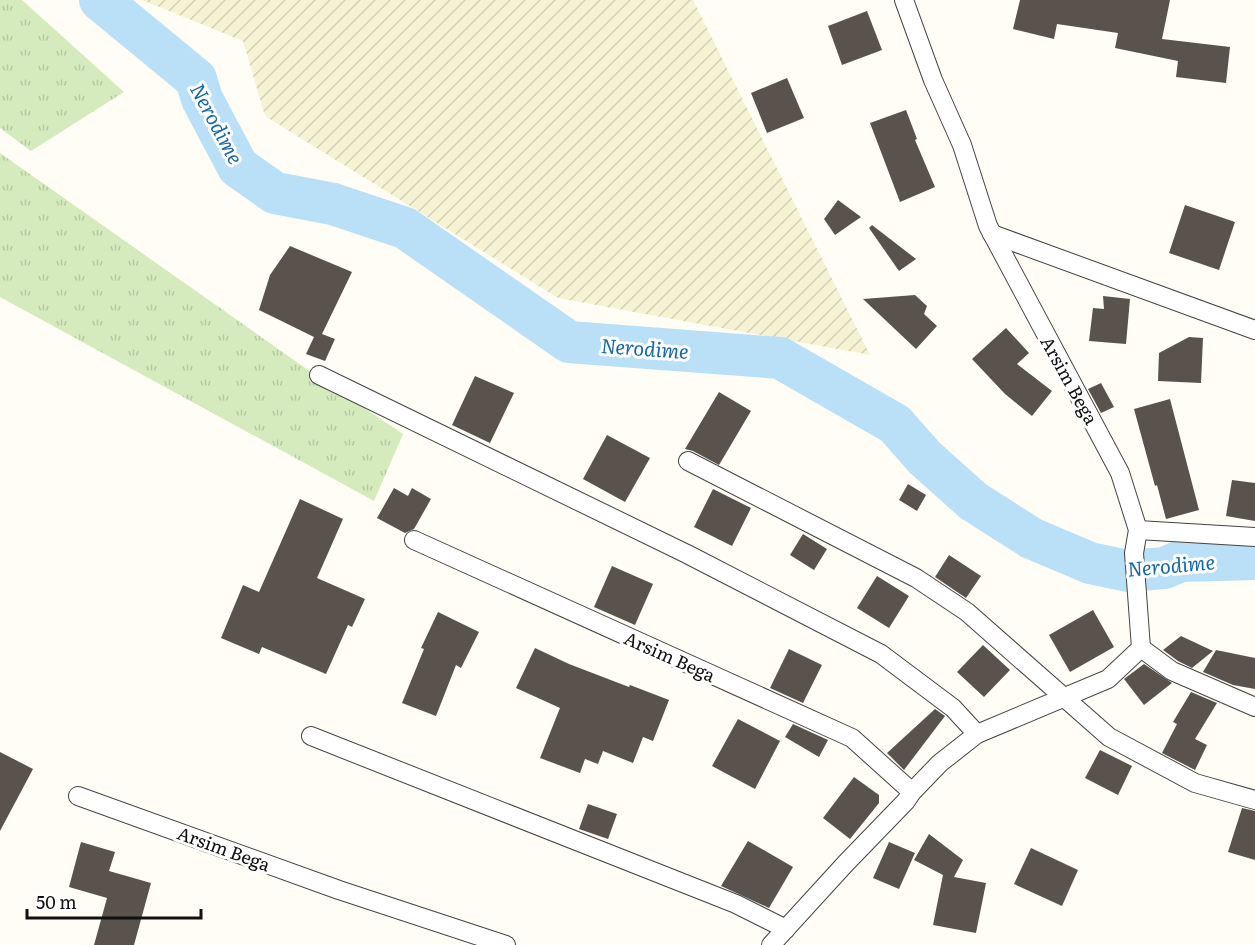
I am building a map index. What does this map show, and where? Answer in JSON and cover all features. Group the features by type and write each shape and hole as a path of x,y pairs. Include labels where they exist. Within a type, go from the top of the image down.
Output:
{"street":[{"name":"Arsim Bega","path":"904,0 933,80 962,145 992,234 1120,473 1138,530 1134,553 1141,648"},
{"path":"992,234 1255,330"},
{"path":"319,375 687,554 881,654 953,708 976,734"},
{"path":"688,461 916,578 967,612 1109,737 1195,783 1255,800"},
{"path":"1138,530 1255,537"},
{"name":"Arsim Bega","path":"414,540 852,738 912,792"},
{"path":"771,945 940,763 976,734 1108,679 1141,648 1172,671 1255,707"},
{"path":"311,736 736,904 786,929"},
{"name":"Arsim Bega","path":"78,796 339,890 506,945"}],"shaded area":[{"path":"142,0 693,0 870,355 558,298 265,116 243,41"}],"green space":[{"path":"0,0 22,0 124,92 31,151 0,128"},
{"path":"0,153 318,377 403,434 374,501 0,297"}],"building":[{"path":"1020,0 1170,0 1162,39 1230,47 1226,83 1176,77 1178,61 1115,48 1118,33 1057,24 1054,39 1013,29"},
{"path":"867,11 882,50 842,65 828,26"},
{"path":"787,78 804,118 767,133 751,93"},
{"path":"906,110 917,139 915,140 935,187 900,202 870,123"},
{"path":"838,200 861,217 835,235 824,219"},
{"path":"1185,205 1235,222 1219,270 1169,253"},
{"path":"872,225 916,259 899,271 869,228"},
{"path":"290,246 352,272 322,334 335,339 325,361 306,354 314,337 259,310 270,275"},
{"path":"915,295 927,306 924,314 937,326 916,349 863,299"},
{"path":"1103,296 1130,299 1126,344 1089,341 1093,308 1104,309"},
{"path":"1006,328 1029,353 1017,364 1052,391 1032,416 1005,394 972,359"},
{"path":"1189,337 1203,338 1201,383 1158,381 1159,353"},
{"path":"475,376 514,393 490,443 452,425"},
{"path":"1101,383 1114,407 1101,413 1088,389"},
{"path":"719,392 751,411 719,465 685,449"},
{"path":"1170,399 1199,510 1166,519 1134,409"},
{"path":"607,435 650,458 625,502 583,479"},
{"path":"1232,480 1255,483 1255,521 1226,516"},
{"path":"908,484 926,495 917,511 899,500"},
{"path":"394,488 408,496 412,488 431,499 414,529 405,533 377,518"},
{"path":"713,489 751,508 732,546 694,527"},
{"path":"300,499 343,519 317,578 365,599 352,627 348,625 326,674 262,647 259,654 221,638 243,585 259,592"},
{"path":"803,534 827,549 814,570 790,555"},
{"path":"949,555 981,576 966,598 935,577"},
{"path":"612,566 653,584 635,625 594,607"},
{"path":"877,576 909,596 889,628 857,608"},
{"path":"1093,610 1114,647 1070,672 1049,635"},
{"path":"438,612 479,632 461,668 456,665 436,716 402,703 424,649 421,648"},
{"path":"1181,636 1213,651 1192,668 1163,650"},
{"path":"983,645 1010,670 984,697 957,672"},
{"path":"535,648 569,664 669,700 653,741 643,737 633,763 603,751 598,764 585,759 580,773 540,758 560,708 516,688"},
{"path":"789,649 822,665 803,703 770,688"},
{"path":"1216,650 1255,658 1255,689 1233,685 1203,672"},
{"path":"1144,664 1172,683 1144,705 1124,679"},
{"path":"1191,692 1217,703 1195,739 1207,745 1195,770 1162,753 1177,724 1173,722"},
{"path":"935,709 945,716 904,770 887,753"},
{"path":"738,719 780,741 755,789 712,766"},
{"path":"793,724 828,740 819,757 785,737"},
{"path":"1100,750 1132,766 1118,795 1085,778"},
{"path":"0,752 33,769 0,831"},
{"path":"854,777 879,795 879,803 850,839 823,818"},
{"path":"588,804 617,814 608,839 579,829"},
{"path":"1242,808 1255,811 1255,860 1228,852"},
{"path":"929,834 963,860 954,877 986,883 976,933 933,925 943,875 914,860"},
{"path":"748,841 793,867 769,908 721,886"},
{"path":"81,842 115,852 109,871 151,883 134,945 94,945 107,898 69,887"},
{"path":"889,842 915,853 899,889 873,878"},
{"path":"1031,848 1078,870 1062,906 1014,884"}],"waterway":[{"name":"Nerodime","path":"100,0 196,79 202,99 238,167 275,193 333,204 405,228 569,342 780,358 895,424 925,458 973,501 1031,538 1090,563 1128,571 1164,568 1181,561 1255,559"}]}
